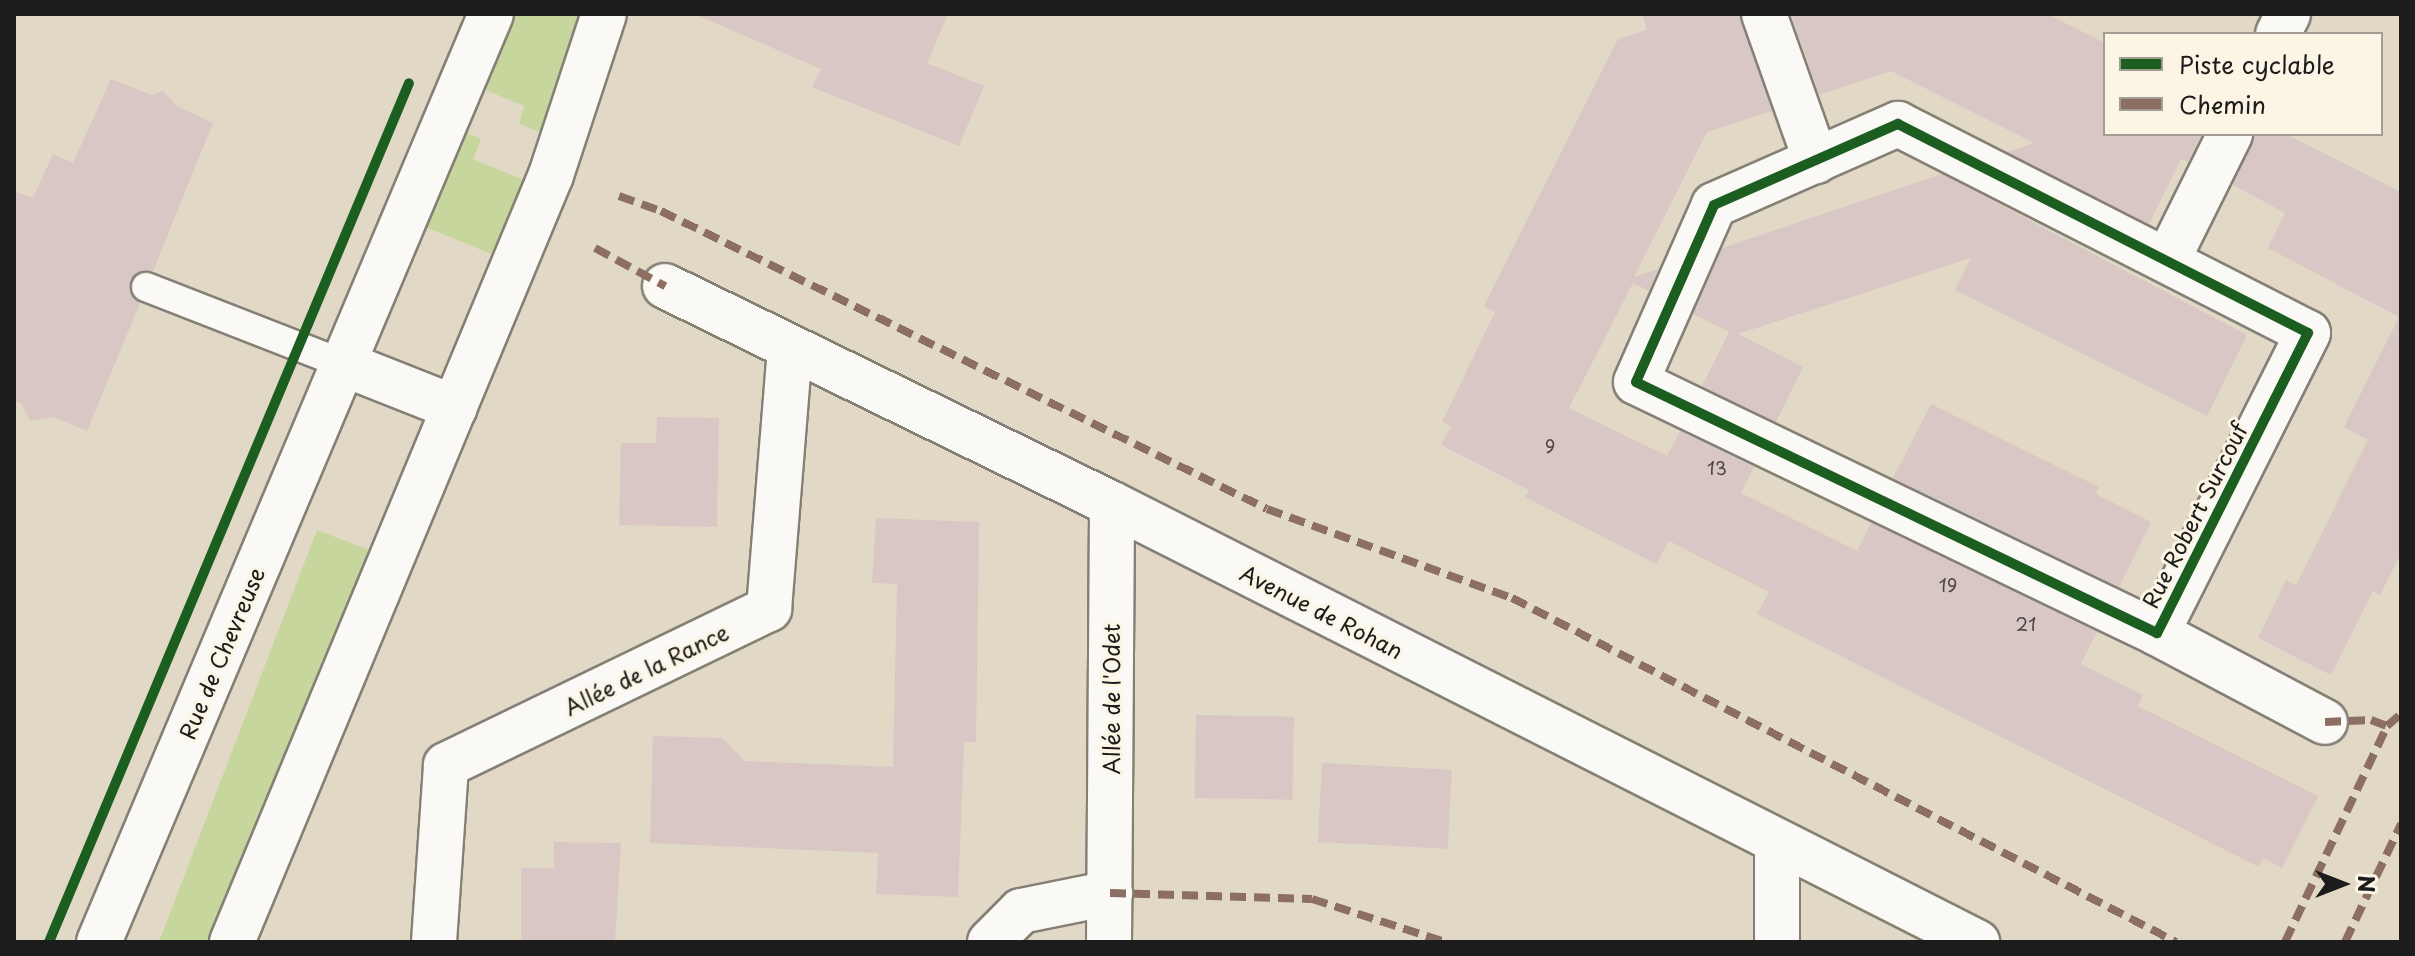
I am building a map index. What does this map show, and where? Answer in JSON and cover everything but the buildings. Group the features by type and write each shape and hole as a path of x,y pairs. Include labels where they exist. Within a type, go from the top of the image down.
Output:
{"street":[{"name":"Rue de Chevreuse","path":"99,942 491,14"},
{"path":"232,942 551,175 604,14"},
{"path":"1764,14 1816,161"},
{"path":"2279,32 2288,14"},
{"name":"Rue Robert Surcouf","path":"1898,124 2168,259 2308,333 2157,633 1636,382 1714,205 1898,124"},
{"path":"2168,259 2229,136"},
{"name":"Avenue de Rohan","path":"665,286 1112,504 1777,844 1977,942"},
{"name":"Allée de la Rance","path":"434,942 446,765 769,609 790,349"},
{"path":"344,364 455,408"},
{"name":"Allée de l'Odet","path":"1109,942 1112,504"},
{"path":"2157,633 2325,722"},
{"path":"1777,844 1777,942"},
{"path":"990,942 1021,911 1110,893"}],"lane":[{"path":"146,287 344,364"}],"green space":[{"path":"506,14 581,14 542,133 519,124 524,106 476,86"},
{"path":"459,130 481,139 473,159 526,181 494,255 423,226"},
{"path":"317,530 371,551 221,942 159,942"}],"marked path":[{"path":"619,196 661,211 1267,509 1512,598 2176,942"},
{"path":"595,248 665,286"},
{"path":"2285,942 2387,726 2401,714"},
{"path":"2325,722 2371,720 2387,726"},
{"path":"2345,942 2401,824"},
{"path":"1110,893 1312,899 1445,942"}],"cycle path":[{"path":"49,942 409,83"},
{"path":"1898,124 2308,333 2157,633 1636,382 1714,205 1898,124"}]}
